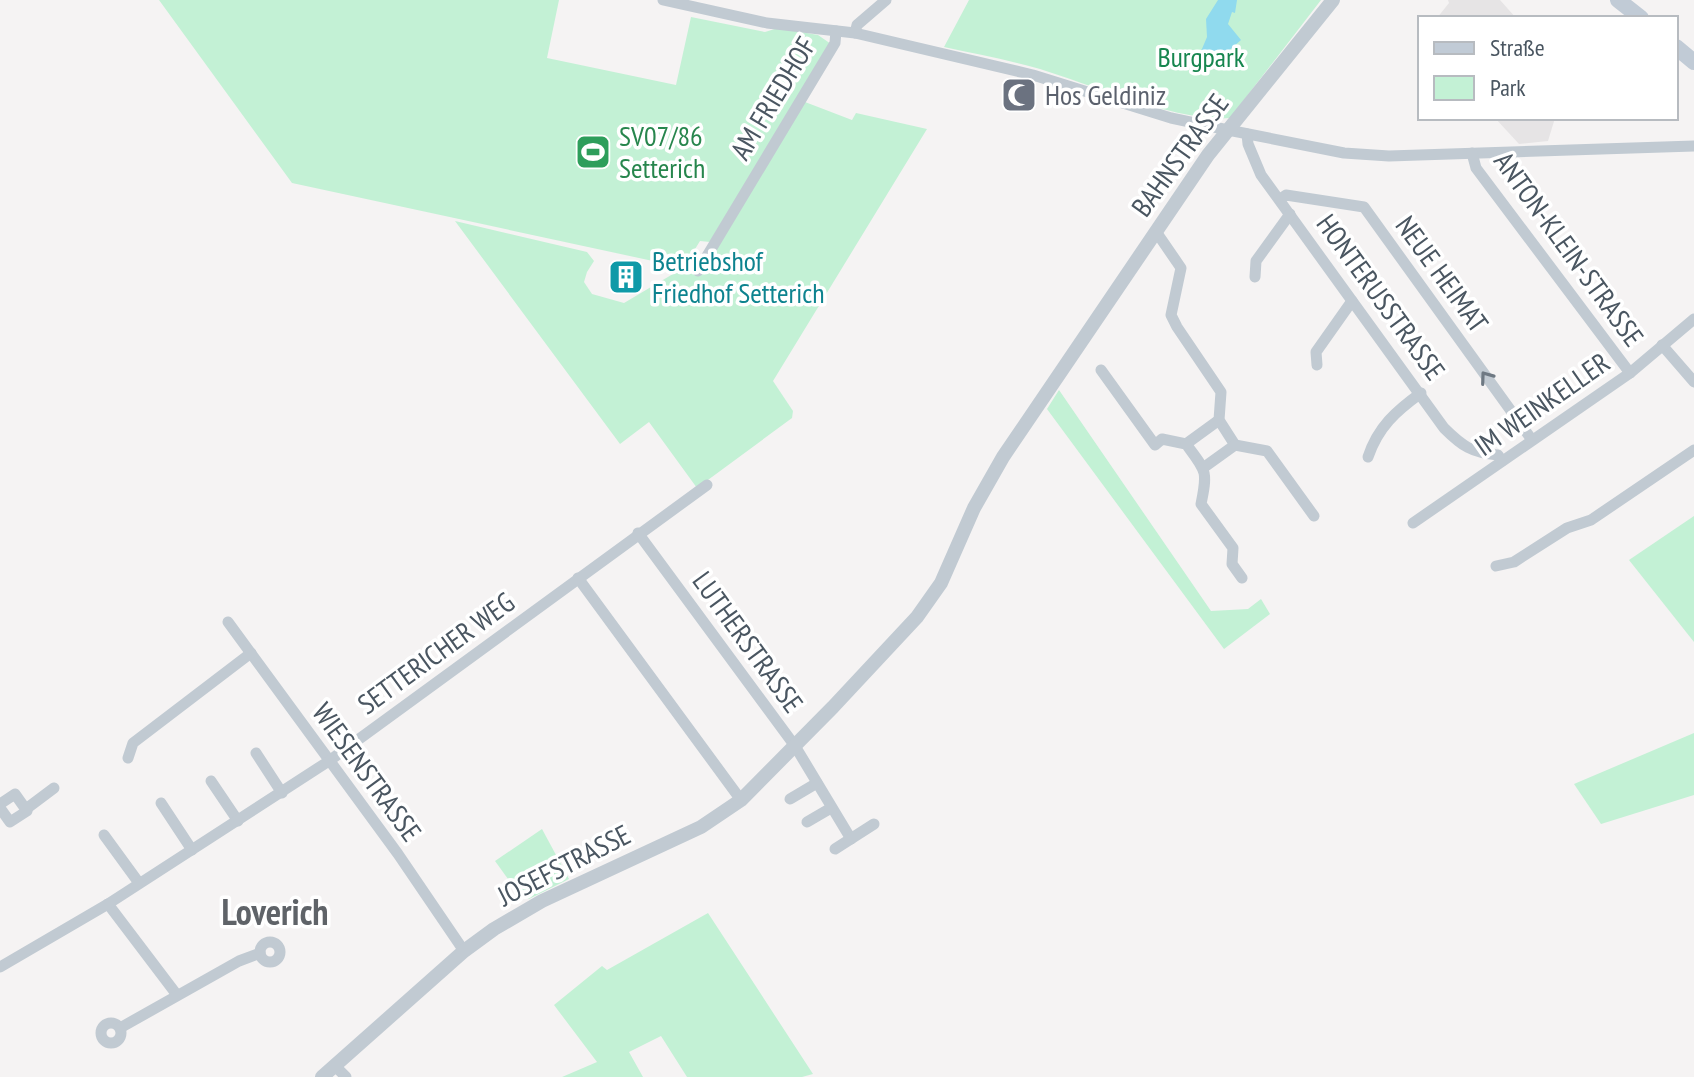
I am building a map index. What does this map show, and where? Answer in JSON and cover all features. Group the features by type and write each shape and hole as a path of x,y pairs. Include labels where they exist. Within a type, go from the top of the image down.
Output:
{"main road":[{"path":"1618,0 1638,16"},
{"path":"1678,49 1694,62"}],"street":[{"path":"663,0 767,23 855,33 1033,75 1171,118 1344,153 1389,156 1694,146"},
{"path":"855,33 857,25 886,0"},
{"name":"BAHNSTRASSE","path":"833,707 917,617 933,595 988,481 1228,130 1333,0"},
{"name":"AM FRIEDHOF","path":"698,271 835,43 836,31"},
{"name":"HONTERUSSTRASSE","path":"1247,134 1261,175 1444,428 1459,443 1478,453 1498,455 1502,461"},
{"name":"ANTON-KLEIN-STRASSE","path":"1472,153 1476,168 1630,373"},
{"name":"NEUE HEIMAT","path":"1280,199 1286,195 1364,207 1532,440"},
{"path":"1255,277 1256,261 1290,214"},
{"path":"1157,233 1181,268 1171,315 1221,392 1219,420 1235,445"},
{"path":"1317,365 1316,352 1352,301"},
{"name":"IM WEINKELLER","path":"1413,523 1630,373 1694,319"},
{"path":"1662,345 1694,382"},
{"path":"1101,370 1155,445 1162,439 1186,444 1203,468 1207,477 1201,504 1233,548 1232,564 1242,578"},
{"path":"1368,457 1374,440 1393,413 1421,393"},
{"path":"1186,444 1219,420"},
{"path":"1203,468 1235,445 1267,451 1314,516"},
{"path":"1496,566 1514,562 1567,528 1591,520 1694,450"},
{"name":"SETTERICHER WEG","path":"0,967 108,904 329,761 707,485"},
{"name":"LUTHERSTRASSE","path":"638,533 795,746 851,839"},
{"path":"578,578 741,800"},
{"name":"WIESENSTRASSE","path":"228,622 398,854 464,951"},
{"path":"128,758 133,743 251,653"},
{"name":"JOSEFSTRASSE","path":"322,1077 340,1072 464,951 520,913 701,827 741,800 833,707"},
{"path":"256,753 282,793"},
{"path":"211,781 238,821"},
{"path":"790,799 817,783"},
{"path":"26,809 15,794 0,807 10,822 54,788"},
{"path":"161,803 192,850"},
{"path":"807,822 831,808"},
{"path":"835,849 874,824"},
{"path":"104,835 139,883"},
{"path":"108,904 177,995"},
{"path":"120,1028 239,961 260,953"}],"shaded area":[{"path":"1448,0 1500,0 1514,16 1439,16"},
{"path":"1497,120 1554,120 1548,141 1519,144"}],"green space":[{"path":"159,0 559,0 547,58 676,85 691,17 765,32 778,28 818,35 831,44 710,242 700,241 684,267 292,183"},
{"name":"Burgpark","path":"969,0 1321,0 1230,118 1210,118 1161,109 1040,69 944,47"},
{"path":"805,102 852,120 856,113 927,129 773,381 793,411 792,418 697,488 649,422 620,444 455,221 587,252 594,261 584,282 592,294 624,303 678,271 700,274"},
{"path":"1059,390 1211,611 1248,609 1261,599 1270,614 1224,649 1047,409"},
{"path":"1694,516 1694,642 1629,560"},
{"path":"1694,733 1694,795 1601,824 1574,784"},
{"path":"542,829 569,879 529,899 516,890 495,861"},
{"path":"708,913 813,1074 802,1077 687,1077 661,1036 629,1052 643,1077 562,1077 597,1062 554,1005 602,966 607,970"}],"water":[{"path":"1218,0 1237,0 1235,13 1232,12 1228,24 1241,40 1212,65 1203,67 1199,56 1207,37 1206,19"}],"place":[{"name":"Hos Geldiniz","path":"1019,95"},
{"name":"SV07/86 Setterich","path":"593,152"},
{"name":"Betriebshof Friedhof Setterich","path":"626,277"}],"district":[{"name":"Loverich","path":"275,912"}]}
